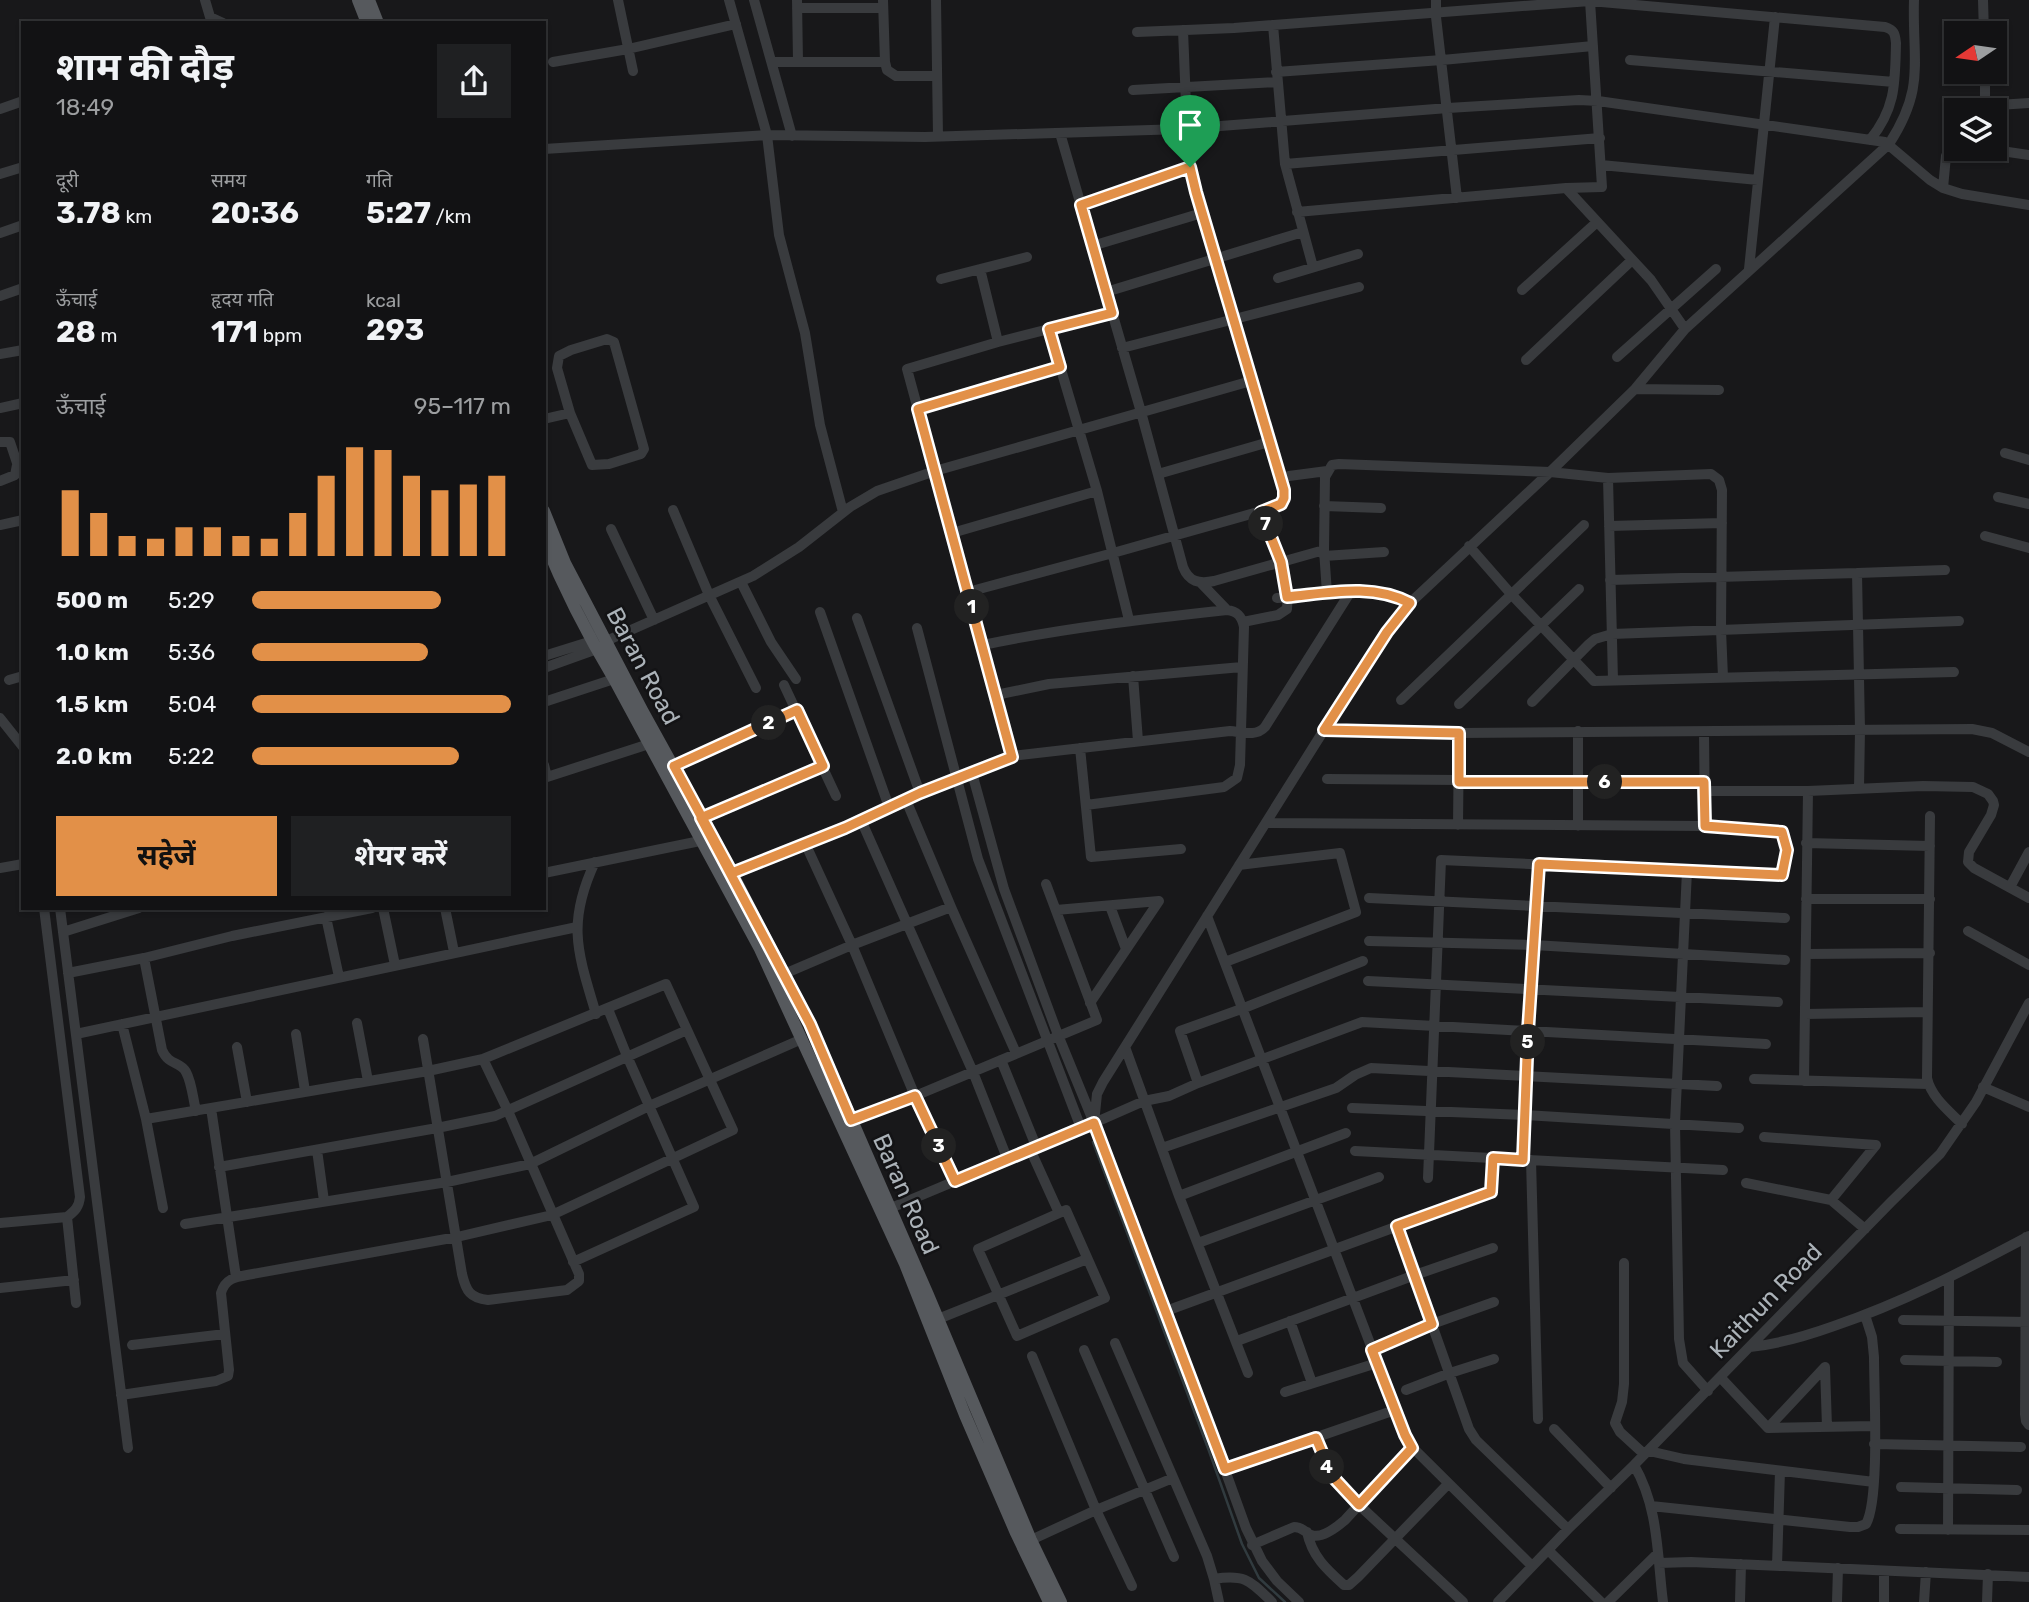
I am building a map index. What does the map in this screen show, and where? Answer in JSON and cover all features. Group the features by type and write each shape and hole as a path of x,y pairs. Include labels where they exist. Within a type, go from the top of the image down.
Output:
{"main road":[{"path":"358,0 366,21"},
{"path":"369,0 378,21"},
{"name":"Baran Road","path":"546,515 614,679 760,949 938,1319 1031,1539 1061,1602"},
{"name":"Baran Road","path":"546,545 569,598 674,766 810,1024 851,1120 965,1415 1049,1602"}],"street":[{"path":"205,0 210,17 219,21"},
{"path":"618,0 633,71"},
{"path":"729,0 767,135 779,235 805,333 820,425 843,512"},
{"path":"754,0 792,136"},
{"path":"936,0 937,136"},
{"path":"1436,0 1457,198"},
{"path":"1094,1123 1097,1094 1125,1047 1324,730 1387,632 1410,603 1635,388 1685,329 1889,144 1906,114 1914,89 1914,0"},
{"path":"1983,0 1984,21"},
{"path":"1297,212 1602,187 1590,1"},
{"path":"1137,32 1273,25 1590,1 1885,27 1892,29 1896,36 1891,107 1870,141"},
{"path":"797,61 797,4 883,4 887,70 896,76 937,76"},
{"path":"1749,269 1775,17"},
{"path":"554,62 628,49 736,24"},
{"path":"1273,25 1285,164 1313,267"},
{"path":"968,592 1261,512 1279,505 1284,498 1284,490 1190,167 1183,30"},
{"path":"1133,90 1593,46"},
{"path":"1630,60 1894,82"},
{"path":"772,62 885,62"},
{"path":"1985,84 1987,102 1997,105 2029,103"},
{"path":"546,149 767,135 937,136 1187,129 1448,108 1598,100 1889,144 1943,188 1962,194 2029,205"},
{"path":"0,108 21,102"},
{"path":"1060,133 1186,574 1200,583 1227,610"},
{"path":"1285,164 1600,138"},
{"path":"2007,152 2029,155"},
{"path":"1943,188 1946,161"},
{"path":"1601,165 1758,180"},
{"path":"1081,205 1190,167"},
{"path":"0,174 21,168"},
{"path":"1566,188 1651,280 1685,329"},
{"path":"1093,246 1202,213"},
{"path":"1522,290 1597,222"},
{"path":"0,233 21,226"},
{"path":"1106,292 1303,232"},
{"path":"1278,278 1358,254"},
{"path":"941,279 1027,257"},
{"path":"1526,360 1632,260"},
{"path":"980,269 999,342"},
{"path":"1616,357 1716,269"},
{"path":"1122,348 1359,287"},
{"path":"0,296 21,289"},
{"path":"1012,757 907,369 1112,313"},
{"path":"1049,329 1097,491 1129,620"},
{"path":"607,338 614,342 644,449 641,454 609,464 592,465 570,413 557,368 559,356 607,338"},
{"path":"0,354 21,350"},
{"path":"918,409 1060,367"},
{"path":"546,667 753,576 877,491 934,471 1251,381"},
{"path":"1635,388 1719,390"},
{"path":"0,408 21,403"},
{"path":"546,419 570,413"},
{"path":"0,442 10,442 20,460 15,475 0,481"},
{"path":"1158,474 1269,442"},
{"path":"2005,453 2029,460"},
{"path":"1327,593 1324,553 1325,478 1332,465 1550,472 1608,478 1714,475 1721,483 1723,677"},
{"path":"1289,476 1327,471"},
{"path":"1608,478 1613,680"},
{"path":"952,533 1097,491"},
{"path":"1998,496 2029,504"},
{"path":"1324,506 1381,508"},
{"path":"673,510 709,595 756,688"},
{"path":"1242,622 1278,615 1287,609 1282,598 1281,562 1261,512"},
{"path":"0,525 21,520"},
{"path":"1609,526 1722,523"},
{"path":"1401,700 1584,525"},
{"path":"611,529 654,620"},
{"path":"1985,536 2029,548"},
{"path":"1469,546 1594,681 1954,672"},
{"path":"1200,583 1324,553 1384,552"},
{"path":"1610,580 1945,570"},
{"path":"1857,573 1859,788"},
{"path":"741,582 771,642 796,679"},
{"path":"1459,704 1579,589"},
{"path":"1282,598 1351,591 1387,594 1410,603"},
{"path":"732,873 1012,757 1230,731 1257,733 1265,727 1351,591"},
{"path":"983,645 1045,632 1129,620 1227,610 1237,613 1242,622 1242,667 1240,765 1235,781 1224,787 1086,805"},
{"path":"820,612 889,807"},
{"path":"857,618 920,793"},
{"path":"1532,702 1573,658 1595,639 1612,634 1959,621"},
{"path":"916,628 978,859 1081,1128"},
{"path":"546,656 598,644"},
{"path":"996,695 1049,684 1242,667"},
{"path":"1133,676 1138,741"},
{"path":"9,680 21,677"},
{"path":"546,701 614,679"},
{"path":"784,685 836,796"},
{"path":"674,766 797,710"},
{"path":"0,718 21,744"},
{"path":"1324,730 1459,733 1979,730 1992,733 2029,752"},
{"path":"1578,732 1578,826"},
{"path":"1704,732 1705,826"},
{"path":"1458,825 1459,733"},
{"path":"546,777 649,744"},
{"path":"1080,748 1091,857 1181,849"},
{"path":"701,818 823,766"},
{"path":"972,773 1004,889 1166,1311 1252,1545 1271,1574 1299,1602"},
{"path":"1326,779 1578,782 1808,791 1961,785 1973,787 1988,794 1993,801 1993,810 1969,852 1968,862 1974,868 2029,898"},
{"path":"1804,1081 1808,791"},
{"path":"906,800 1016,1053"},
{"path":"1930,816 1928,1084 1936,1097 1962,1124"},
{"path":"860,820 973,1072 1007,1158"},
{"path":"1266,823 1705,826 1782,832 1787,850 1782,875 1441,860 1428,1178"},
{"path":"546,873 700,841"},
{"path":"806,843 915,1096 955,1181"},
{"path":"1806,843 1930,846"},
{"path":"1225,962 1356,912 1340,852 1239,865"},
{"path":"2010,887 2029,852"},
{"path":"595,862 583,889 577,927 578,952 596,1014"},
{"path":"0,868 21,864"},
{"path":"1538,1419 1525,1115 1539,864"},
{"path":"1687,871 1675,1124 1679,1351 1686,1369 1708,1391"},
{"path":"851,1120 1097,1020 1046,884"},
{"path":"1369,898 1785,918"},
{"path":"1806,899 1930,899"},
{"path":"1056,910 1159,901 1090,1003"},
{"path":"1110,906 1126,949"},
{"path":"784,974 951,907"},
{"path":"0,1223 67,1217 79,1206 44,910"},
{"path":"60,910 128,1448"},
{"path":"63,932 133,910"},
{"path":"68,973 362,910"},
{"path":"383,910 395,965"},
{"path":"445,910 454,952"},
{"path":"1207,916 1395,1410 1412,1448 1532,1566"},
{"path":"326,917 339,977"},
{"path":"76,1034 577,927"},
{"path":"1968,931 2029,965"},
{"path":"1369,941 1534,945 1785,960"},
{"path":"1806,954 1930,953"},
{"path":"144,958 164,1054 168,1060 186,1072 196,1111"},
{"path":"1198,1083 1180,1031 1363,961"},
{"path":"1368,981 1778,1002"},
{"path":"121,1395 225,1379 229,1373 221,1293 225,1283 236,1277 457,1237 552,1214 733,1130 666,984 483,1059 428,1071 146,1119"},
{"name":"Kaithun Road","path":"1498,1602 1940,1154 1976,1102 2029,1003"},
{"path":"573,1262 694,1207 608,1009"},
{"path":"1805,1014 1927,1012"},
{"path":"885,1210 1144,1101 1169,1096 1362,1021 1766,1044"},
{"path":"357,1023 368,1081"},
{"path":"122,1024 146,1119 163,1208"},
{"path":"219,1167 437,1128 508,1111 687,1030"},
{"path":"296,1034 305,1091"},
{"path":"423,1039 465,1284 470,1293 477,1299 488,1300 567,1290 579,1281 579,1274 483,1059"},
{"path":"185,1224 447,1182 530,1164 649,1106 802,1039"},
{"path":"237,1047 247,1102"},
{"path":"1125,1047 1248,1373"},
{"path":"1001,1060 1059,1213"},
{"path":"1162,1148 1336,1088 1365,1069 1433,1070 1717,1086"},
{"path":"1754,1079 1928,1084"},
{"path":"1983,1087 2029,1107"},
{"path":"211,1108 236,1277"},
{"path":"1352,1108 1739,1128"},
{"path":"1179,1196 1346,1133"},
{"path":"1764,1137 1876,1145 1831,1200"},
{"path":"317,1150 324,1202"},
{"path":"1355,1151 1723,1170"},
{"path":"1166,1311 1491,1192 1493,1158"},
{"path":"1198,1243 1379,1177"},
{"path":"1746,1183 1831,1200 1864,1229"},
{"path":"1066,1210 1087,1259 1105,1298 1017,1336 978,1250 1066,1210"},
{"path":"67,1217 76,1303"},
{"path":"1397,1226 1466,1425 1472,1435 1568,1529"},
{"path":"1750,1347 1793,1340 1865,1315 1950,1278 2028,1237 2025,1414 2026,1423 2029,1425"},
{"path":"1237,1341 1493,1248"},
{"path":"938,1319 1087,1259"},
{"path":"1624,1263 1624,1384 1615,1423 1618,1430 1646,1452 1874,1482"},
{"path":"1948,1530 1950,1278"},
{"path":"0,1288 74,1280"},
{"path":"1372,1350 1432,1324 1494,1302"},
{"path":"1651,1506 1850,1527 1864,1526 1870,1518 1874,1482 1874,1357 1872,1337 1865,1315"},
{"path":"1903,1320 2028,1322"},
{"path":"1290,1321 1312,1383"},
{"path":"132,1345 225,1334"},
{"path":"1115,1343 1207,1556 1219,1602"},
{"path":"1084,1350 1174,1557"},
{"path":"1032,1356 1096,1510 1132,1586"},
{"path":"1406,1390 1494,1359"},
{"path":"1905,1360 1997,1362"},
{"path":"1285,1392 1377,1363"},
{"path":"1768,1428 1825,1367 1827,1427"},
{"path":"1721,1378 1768,1428 1874,1426"},
{"path":"1225,1469 1395,1410"},
{"path":"1554,1429 1611,1488"},
{"path":"1316,1438 1332,1476 1359,1505 1463,1602"},
{"path":"1874,1444 2021,1447"},
{"path":"1252,1545 1294,1527 1316,1535 1333,1530 1412,1448"},
{"path":"1634,1465 1647,1489 1651,1506 1663,1602"},
{"path":"1777,1566 1780,1471"},
{"path":"1031,1539 1173,1478"},
{"path":"1307,1532 1312,1550 1319,1560 1340,1582 1351,1584 1448,1484"},
{"path":"1902,1487 2017,1490"},
{"path":"1900,1529 2029,1530"},
{"path":"1548,1550 1601,1602"},
{"path":"1608,1602 1659,1558 2029,1577"},
{"path":"1740,1602 1741,1564"},
{"path":"1837,1602 1838,1568"},
{"path":"1884,1571 1884,1602"},
{"path":"1924,1602 1926,1572"},
{"path":"1987,1602 1989,1574"},
{"path":"1214,1579 1240,1577 1272,1602"}],"waterway":[{"path":"1093,1142 1242,1544 1259,1578 1285,1602"}],"route":[{"path":"1190,167 1081,205 1112,313 1049,329 1060,367 918,409 1012,757 732,873 701,818 674,766 797,710 823,766 701,818 810,1024 851,1120 915,1096 955,1181 1094,1123 1225,1469 1316,1438 1332,1476 1359,1505 1412,1448 1372,1350 1432,1324 1397,1226 1491,1192 1493,1158 1523,1160 1539,864 1782,875 1787,850 1782,832 1705,826 1704,782 1459,782 1459,733 1324,730 1387,632 1410,603 1374,592 1351,591 1287,597 1281,562 1261,512 1281,504 1284,490 1190,167"}]}
